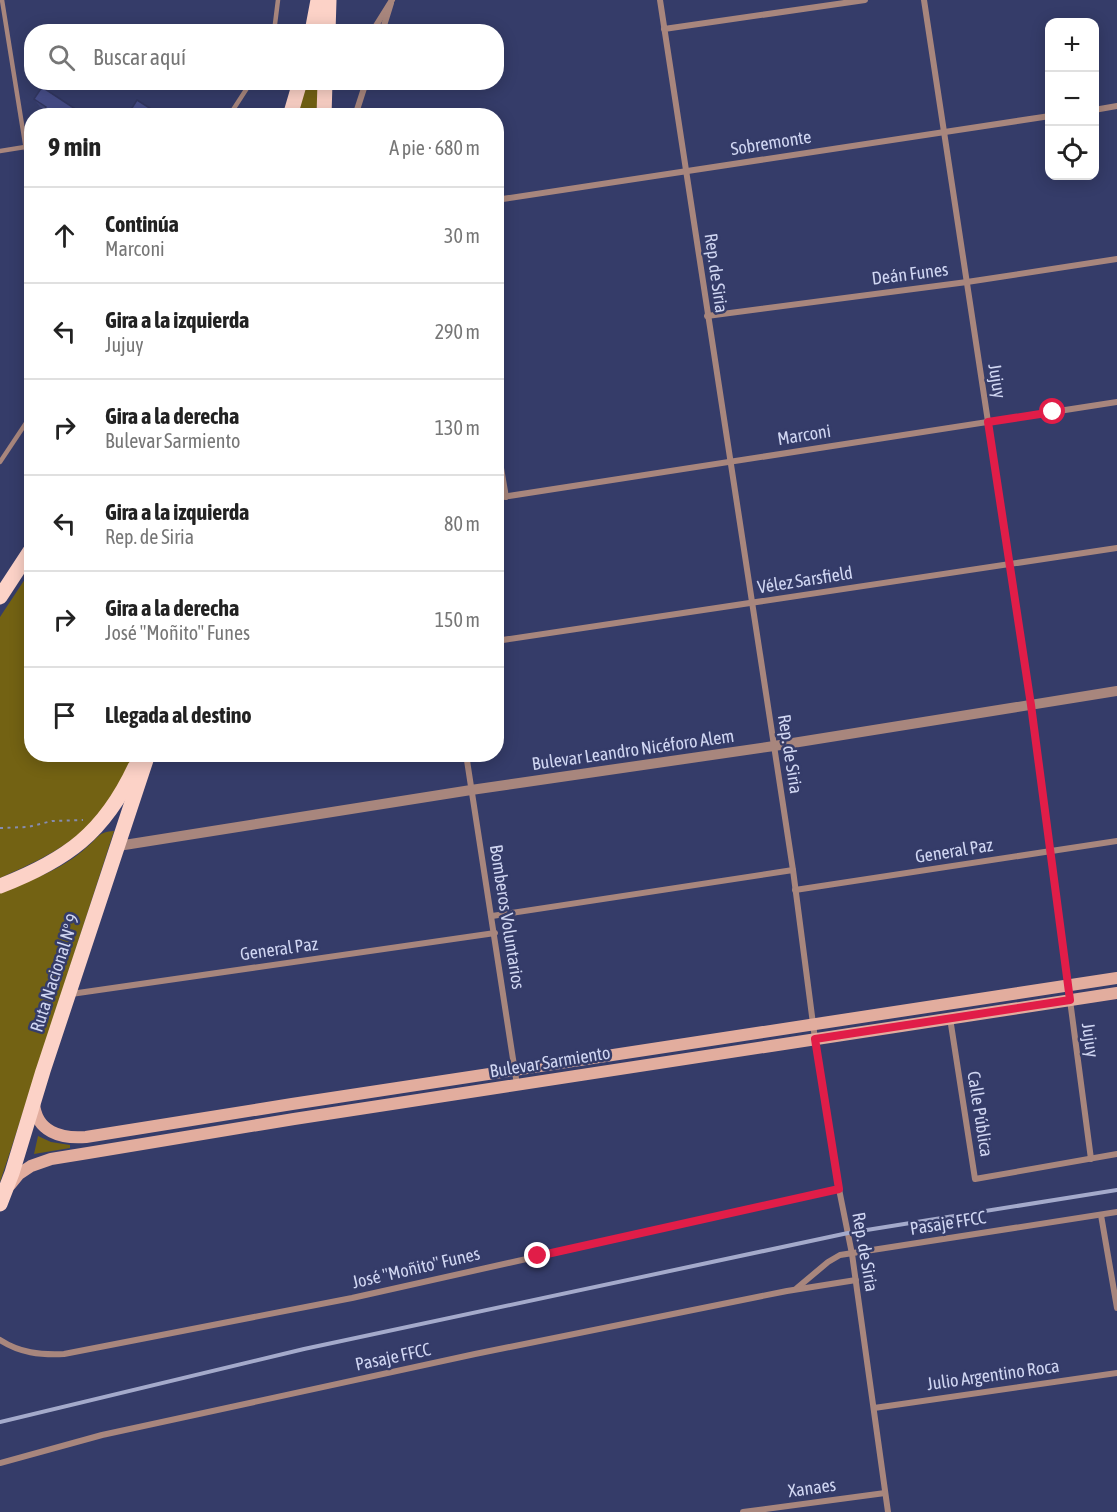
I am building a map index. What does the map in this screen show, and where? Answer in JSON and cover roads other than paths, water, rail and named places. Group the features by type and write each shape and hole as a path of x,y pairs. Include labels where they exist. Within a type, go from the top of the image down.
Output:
{"main road":[{"path":"314,24 318,0"},
{"path":"328,24 329,0"},
{"path":"292,108 298,90"},
{"path":"324,108 325,90"},
{"path":"0,597 24,560"},
{"path":"0,886 49,864 78,845 101,823 119,799 137,762"},
{"name":"Ruta Nacional Nº 9","path":"2,1200 145,762"},
{"name":"Bulevar Sarmiento","path":"34,1099 36,1114 44,1127 63,1137 86,1137 1117,978"},
{"name":"Bulevar Sarmiento","path":"2,1200 16,1177 31,1166 88,1153 294,1119 1117,993"},
{"path":"292,1104 294,1119"},
{"path":"86,1137 88,1153"}],"street":[{"path":"377,24 392,0"},
{"path":"384,24 392,0"},
{"name":"Rep. de Siria","path":"660,0 793,870 815,1039 852,1254 888,1512"},
{"path":"664,29 865,0"},
{"name":"Jujuy","path":"924,0 1031,705 1091,1159"},
{"path":"358,108 363,90"},
{"path":"1099,109 1117,106"},
{"name":"Sobremonte","path":"504,199 1045,117"},
{"name":"Deán Funes","path":"707,316 967,282 1117,259"},
{"name":"Marconi","path":"506,497 1117,402"},
{"path":"504,485 506,497"},
{"name":"Vélez Sarsfield","path":"504,640 1117,548"},
{"name":"Bulevar Leandro Nicéforo Alem","path":"118,846 1117,691"},
{"name":"Bomberos Voluntarios","path":"467,762 517,1085"},
{"name":"General Paz","path":"795,890 1117,841"},
{"path":"492,916 793,870"},
{"name":"General Paz","path":"68,995 495,933"},
{"name":"Calle Pública","path":"950,1018 975,1179 1117,1154"},
{"name":"José \"Moñito\" Funes","path":"0,1340 26,1352 63,1354 352,1298 839,1189"},
{"name":"Pasaje FFCC","path":"795,1290 828,1262 840,1255 1117,1212"},
{"path":"1101,1215 1117,1308"},
{"name":"Pasaje FFCC","path":"0,1463 151,1424 475,1354 795,1290 856,1281"},
{"name":"Julio Argentino Roca","path":"874,1408 1117,1373"},
{"name":"Xanaes","path":"743,1512 885,1493"}],"lane":[{"path":"2,0 24,141"},
{"path":"274,24 278,0"},
{"path":"234,108 246,90"},
{"path":"0,151 24,147"},
{"path":"0,462 24,426"}],"railway":[{"path":"0,1422 304,1349 848,1233 1117,1190"}]}
